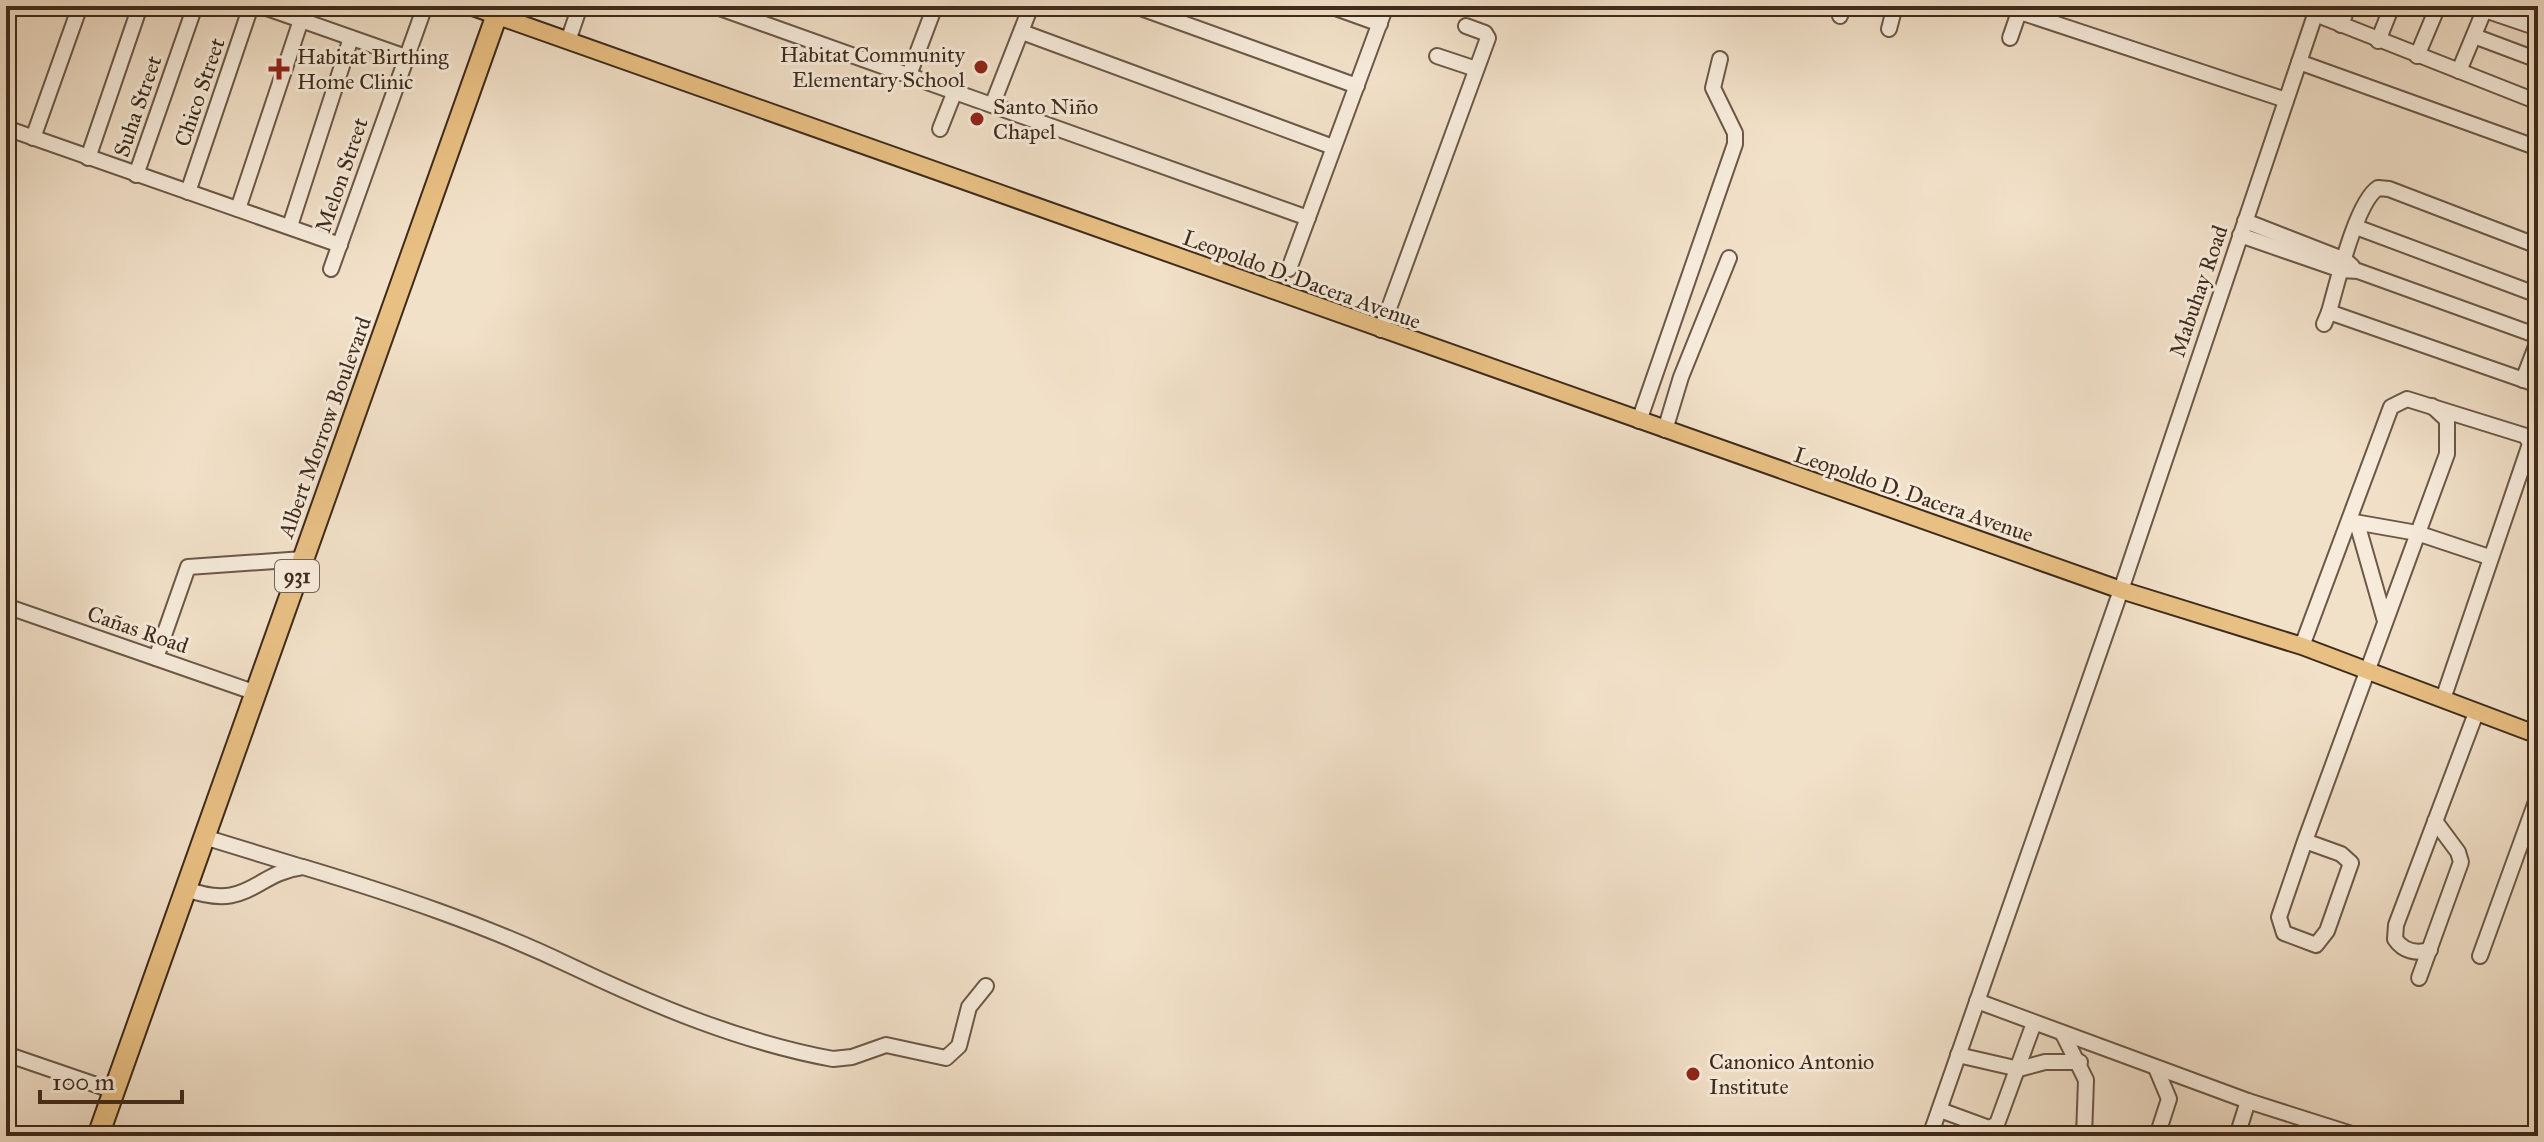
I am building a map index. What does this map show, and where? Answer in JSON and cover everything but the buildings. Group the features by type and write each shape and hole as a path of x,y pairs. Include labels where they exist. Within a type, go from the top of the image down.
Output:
{"highway":[{"name":"Albert Morrow Boulevard","path":"98,1136 498,11"}],"main road":[{"name":"Leopoldo D. Dacera Avenue","path":"470,6 498,11 568,41 2121,590 2302,646 2538,735"}],"street":[{"path":"33,138 80,6"},
{"path":"88,158 140,6"},
{"name":"Suha Street","path":"136,175 195,6"},
{"name":"Chico Street","path":"188,192 251,6"},
{"path":"261,6 406,57"},
{"name":"Melon Street","path":"331,269 425,6"},
{"path":"568,41 580,6"},
{"path":"714,6 993,103 1308,218"},
{"path":"909,75 934,6"},
{"path":"993,103 1031,6"},
{"path":"1135,6 1357,86"},
{"path":"1330,6 1380,24"},
{"path":"1289,269 1386,6"},
{"path":"1889,29 1895,6"},
{"path":"2002,6 2286,100"},
{"path":"2341,25 2348,6"},
{"path":"2378,41 2392,6"},
{"path":"2417,56 2438,6"},
{"path":"2459,71 2485,8 2538,28"},
{"path":"2316,10 2378,41 2538,102"},
{"name":"Mabuhay Road","path":"1930,1136 2121,590 2316,10"},
{"path":"2010,38 2019,12"},
{"path":"238,209 301,20"},
{"path":"1381,330 1488,35 1466,26"},
{"path":"1022,32 1333,147"},
{"path":"2474,36 2538,60"},
{"path":"290,226 351,38"},
{"path":"1437,56 1476,69"},
{"path":"1639,421 1735,144 1735,133 1713,88 1720,59"},
{"path":"2299,62 2538,148"},
{"path":"940,129 955,91"},
{"path":"6,128 340,245"},
{"path":"2538,246 2382,188 2371,194 2356,227 2327,318 2538,385"},
{"path":"2356,227 2538,295"},
{"path":"2243,228 2538,339 2523,380"},
{"path":"1665,430 1681,377 1729,258"},
{"path":"2302,646 2353,522 2391,407 2407,399 2529,438 2443,699"},
{"path":"2305,841 2346,856 2351,863 2327,931 2316,945 2284,933 2279,923 2305,841 2449,443 2447,420 2432,406"},
{"path":"2353,522 2417,533 2489,557"},
{"path":"2353,522 2385,621"},
{"path":"156,658 188,567 303,559"},
{"name":"Cañas Road","path":"6,606 256,693"},
{"path":"2430,950 2407,949 2398,943 2394,933 2476,713"},
{"path":"2480,956 2538,796"},
{"path":"2419,978 2461,862 2452,842 2435,821"},
{"path":"204,837 476,925 640,1000 710,1026 833,1059 852,1057 886,1045 946,1058 959,1046 969,1007 986,986"},
{"path":"186,889 207,896 245,894 292,869 303,867"},
{"path":"1977,1001 2248,1101 2339,1133 2358,1136"},
{"path":"1940,1110 1994,1126 2002,1119 2034,1023"},
{"path":"2063,1034 2080,1062 2087,1091 2084,1136"},
{"path":"6,1054 114,1091"},
{"path":"1958,1055 2019,1069 2056,1061 2080,1062"},
{"path":"2156,1068 2169,1099 2157,1136"},
{"path":"2237,1136 2248,1101"}],"place":[{"name":"Habitat Community Elementary School","path":"981,67"},
{"name":"Habitat Birthing Home Clinic","path":"279,69"},
{"name":"Santo Niño Chapel","path":"977,119"},
{"name":"Canonico Antonio Institute","path":"1693,1074"}]}
